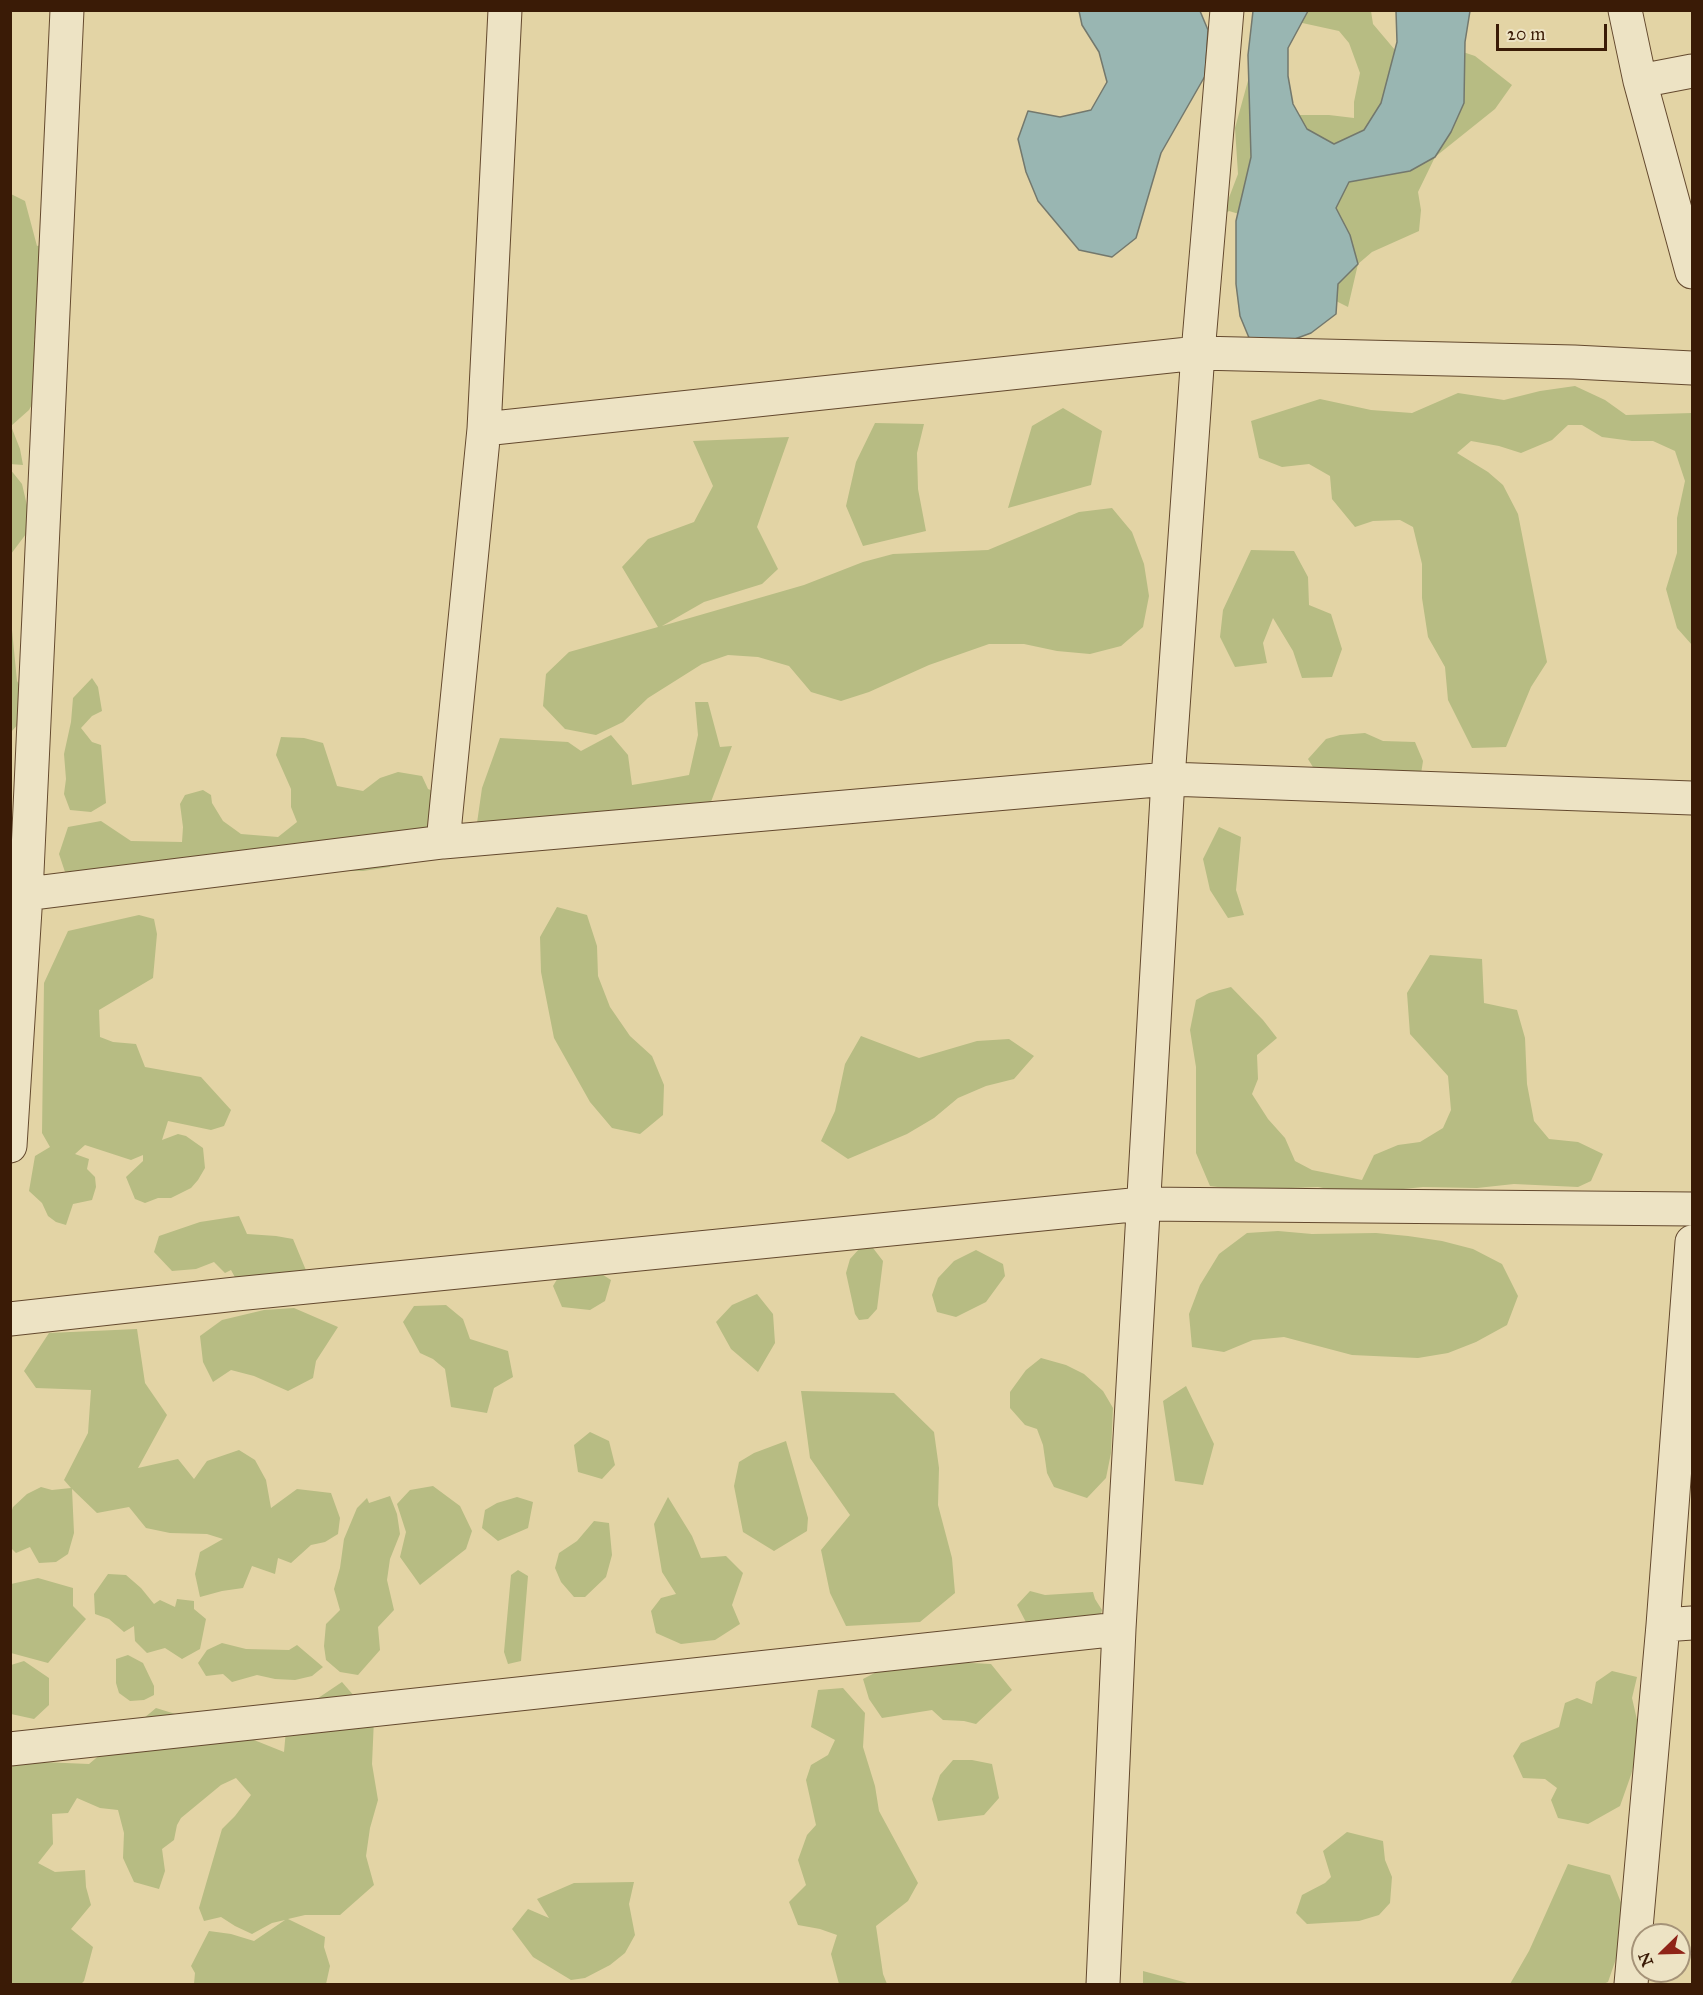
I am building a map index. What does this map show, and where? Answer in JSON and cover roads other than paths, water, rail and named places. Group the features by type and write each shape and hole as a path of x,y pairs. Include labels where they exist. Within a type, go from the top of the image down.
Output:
{"street":[{"path":"10,1146 18,895 67,10"},
{"path":"443,842 484,429 506,10"},
{"path":"1103,1984 1119,1629 1168,779 1198,353 1227,10"},
{"path":"1625,10 1640,81 1692,272"},
{"path":"1640,81 1692,71"},
{"path":"484,429 1198,353 1574,362 1692,368"},
{"path":"18,895 443,842 1168,779 1692,798"},
{"path":"10,1319 236,1294 1142,1204 1692,1209"},
{"path":"1631,1984 1678,1624 1692,1242"},
{"path":"10,1749 1119,1629"}],"water":[{"path":"1079,11 1200,11 1208,30 1205,76 1161,153 1136,238 1112,257 1079,250 1038,201 1026,172 1018,139 1028,111 1060,117 1091,110 1107,82 1099,52 1082,25"},
{"path":"1253,11 1308,11 1288,48 1288,76 1293,104 1307,129 1334,144 1364,130 1381,103 1397,42 1396,11 1470,11 1465,42 1464,103 1451,132 1435,157 1410,171 1349,182 1336,208 1350,235 1358,264 1338,284 1336,314 1311,333 1284,343 1252,345 1240,316 1236,284 1236,221 1251,157 1248,55"}]}
